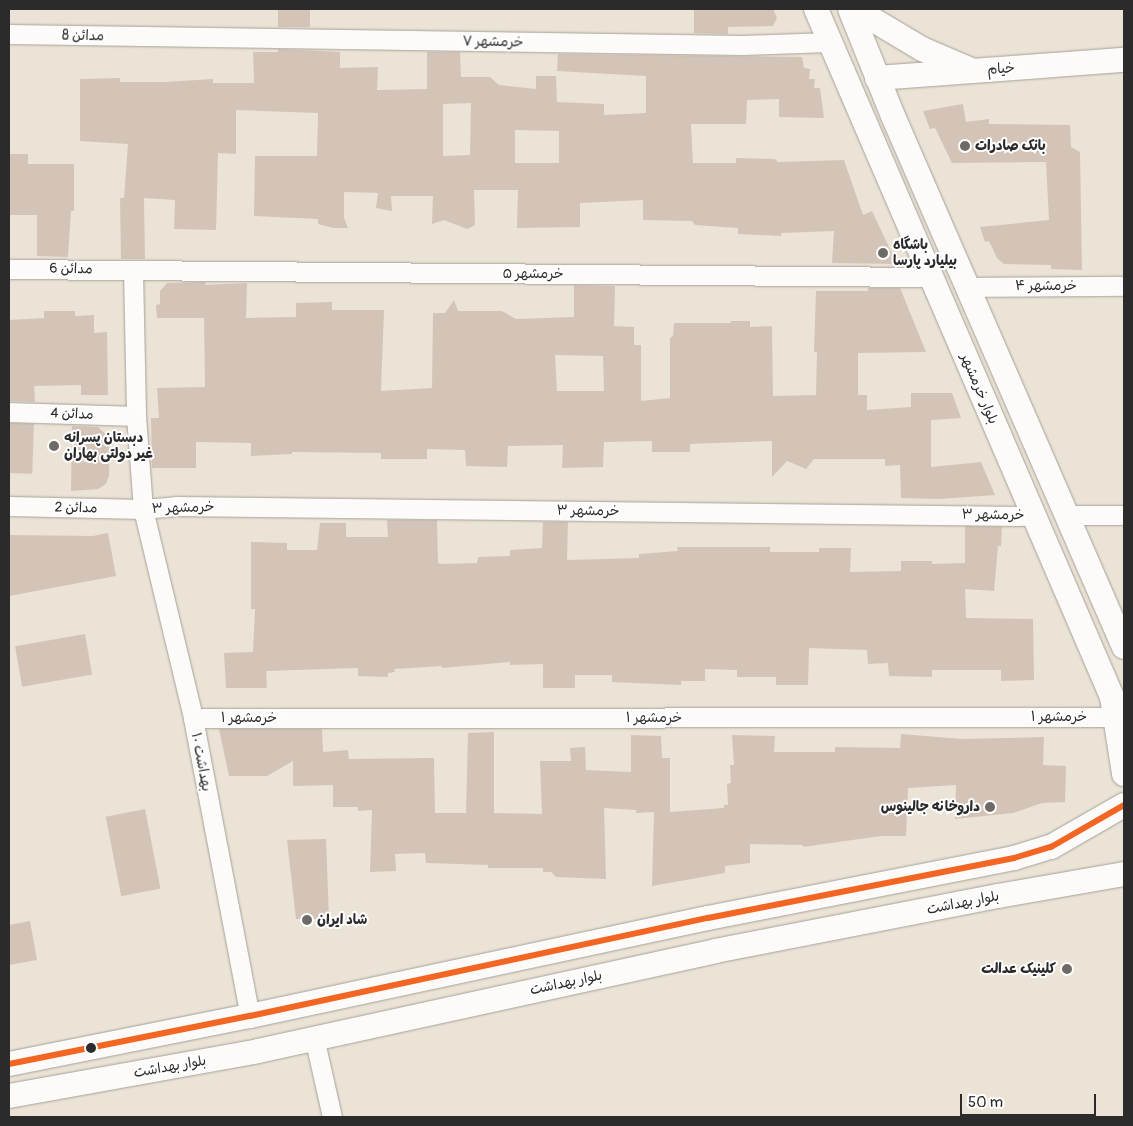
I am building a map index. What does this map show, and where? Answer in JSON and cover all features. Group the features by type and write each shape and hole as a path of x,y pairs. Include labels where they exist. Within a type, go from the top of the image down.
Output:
{"main road":[{"name":"بلوار خرمشهر","path":"816,9 932,277 1032,516 1112,697 1124,774"},
{"path":"850,9 877,78 1124,647"},
{"path":"855,9 922,49 973,71"},
{"name":"خیام","path":"877,78 1124,60"},
{"path":"1032,516 1066,515"},
{"path":"9,1064 250,1016 708,918 1014,858 1051,847 1124,805"},
{"name":"بلوار بهداشت","path":"9,1096 258,1051 714,951 998,896 1124,874"},
{"path":"250,1016 258,1051"}],"street":[{"name":"مدائن 8","path":"9,34 156,38"},
{"name":"خرمشهر ۷","path":"156,38 742,45 830,42"},
{"name":"مدائن 6","path":"9,269 133,270"},
{"name":"خرمشهر ۵","path":"133,270 932,277"},
{"name":"بهداشت ۱۰","path":"133,270 136,416 143,509 193,718 250,1016"},
{"name":"خرمشهر ۴","path":"968,287 1124,286"},
{"name":"مدائن 4","path":"9,412 136,416"},
{"name":"مدائن 2","path":"9,506 143,509"},
{"name":"خرمشهر ۳","path":"143,509 176,506 1032,516"},
{"path":"1066,515 1124,515"},
{"name":"خرمشهر ۱","path":"193,718 1114,717"},
{"path":"314,1038 332,1117"}],"building":[{"path":"278,9 310,9 310,27 278,27"},
{"path":"694,9 773,9 777,18 773,26 728,27 728,34 694,33"},
{"path":"278,49 340,52 340,68 378,67 377,90 427,89 427,52 460,52 461,77 490,77 499,85 536,89 536,76 556,76 557,102 604,104 604,115 646,113 646,76 557,71 558,54 802,57 804,68 810,69 809,79 815,79 814,88 820,88 824,118 779,117 779,99 747,100 746,124 691,124 693,163 736,163 736,158 775,159 778,162 844,160 863,215 872,211 897,264 832,263 834,231 781,233 781,236 738,234 738,228 695,225 692,221 643,220 643,200 580,203 580,227 517,228 518,190 474,190 475,225 467,229 444,220 432,224 433,196 391,196 392,211 376,208 378,193 344,192 344,218 348,228 333,228 318,224 318,219 254,216 255,156 317,156 318,113 236,110 236,154 218,153 216,230 174,229 175,200 144,198 145,259 121,259 120,198 124,198 128,144 80,141 80,79 120,78 120,82 165,82 213,79 213,83 254,83 253,52 278,52","holes":["471,103 470,155 443,156 443,104","515,130 559,131 559,163 515,163"]},
{"path":"963,104 966,122 989,119 989,124 1070,125 1071,147 1080,152 1082,270 1051,269 1051,265 1004,264 997,258 989,241 985,242 980,227 1049,220 1046,162 952,163 935,128 930,129 923,111"},
{"path":"9,154 28,154 28,164 74,164 74,211 71,211 68,257 37,256 37,215 9,215"},
{"path":"206,282 205,285 247,283 246,318 296,317 296,303 332,302 332,310 384,310 381,391 432,388 433,313 445,313 454,300 458,311 502,311 516,319 574,317 574,285 615,286 614,326 634,327 634,345 641,345 641,401 670,398 670,338 673,336 674,323 731,323 731,321 750,321 750,327 772,326 773,396 816,395 817,352 814,352 816,291 868,291 868,288 900,288 926,352 858,353 858,395 867,395 867,410 911,407 911,393 952,393 961,418 931,420 931,467 981,462 995,495 940,499 901,498 900,465 885,466 885,459 814,459 806,469 787,461 772,477 772,441 690,444 690,452 652,452 652,441 604,442 603,467 562,468 563,445 508,446 507,467 466,466 465,450 427,449 427,459 381,459 381,453 292,452 292,454 251,456 251,443 196,442 196,468 152,468 151,418 159,418 157,388 205,387 204,318 157,318 156,305 160,304 160,291 167,283","holes":["555,355 603,356 604,391 557,391"]},
{"path":"44,311 75,311 75,316 94,315 94,333 107,332 108,395 81,395 81,385 34,386 35,402 9,401 9,320 44,318"},
{"path":"9,423 34,424 32,474 9,473"},
{"path":"72,426 98,427 110,438 109,476 106,484 98,489 71,491"},
{"path":"387,520 437,520 438,563 442,564 477,563 478,557 510,556 510,550 542,548 543,522 568,522 567,560 639,558 639,554 678,551 677,547 770,547 770,552 819,552 819,548 851,548 850,572 901,571 901,561 932,561 932,564 965,563 965,526 1002,527 1001,546 998,546 994,591 965,589 966,618 1033,619 1034,680 1001,681 1001,670 932,670 932,677 889,676 888,663 868,664 867,650 809,648 808,685 776,685 776,677 737,677 737,670 705,669 705,681 681,681 681,685 612,682 612,675 575,675 575,688 543,688 543,664 510,665 510,662 442,668 442,666 394,669 395,672 388,673 388,677 358,676 358,668 266,671 267,688 226,688 224,653 253,652 255,609 251,609 251,542 287,543 287,550 317,550 320,523 346,523 346,537 388,537"},
{"path":"108,533 116,576 9,596 9,535 93,536"},
{"path":"85,634 92,674 22,687 15,646"},
{"path":"219,729 322,729 323,752 348,750 349,759 434,758 435,813 466,813 468,733 494,732 494,813 542,814 540,761 571,761 570,748 585,747 586,770 631,772 631,735 661,736 662,758 670,758 670,812 724,808 724,805 728,805 727,784 731,783 730,765 734,765 732,735 775,736 774,752 835,752 835,747 900,748 901,734 962,739 1044,737 1043,765 1066,766 1065,802 1042,803 1013,813 955,819 956,785 908,788 906,836 881,836 803,847 803,845 750,844 750,863 725,866 725,873 652,886 654,812 636,813 636,810 604,808 606,879 556,877 551,872 543,872 543,868 488,868 488,865 426,863 425,853 395,854 396,871 370,872 372,810 358,811 358,807 333,807 333,785 293,786 293,761 267,776 229,776"},
{"path":"145,809 160,889 121,896 106,817"},
{"path":"326,839 329,919 296,919 287,840"},
{"path":"30,921 37,960 9,965 9,925"}],"transit line":[{"path":"9,1064 250,1016 708,918 1014,858 1051,847 1124,805"}],"place":[{"name":"بانک صادرات","path":"965,146"},
{"name":"باشگاه بیلیارد پارسا","path":"883,253"},
{"name":"دبستان پسرانه غیر دولتی بهاران","path":"54,446"},
{"name":"داروخانه جالینوس","path":"990,807"},
{"name":"شاد ایران","path":"307,920"},
{"name":"کلینیک عدالت","path":"1067,969"}]}
